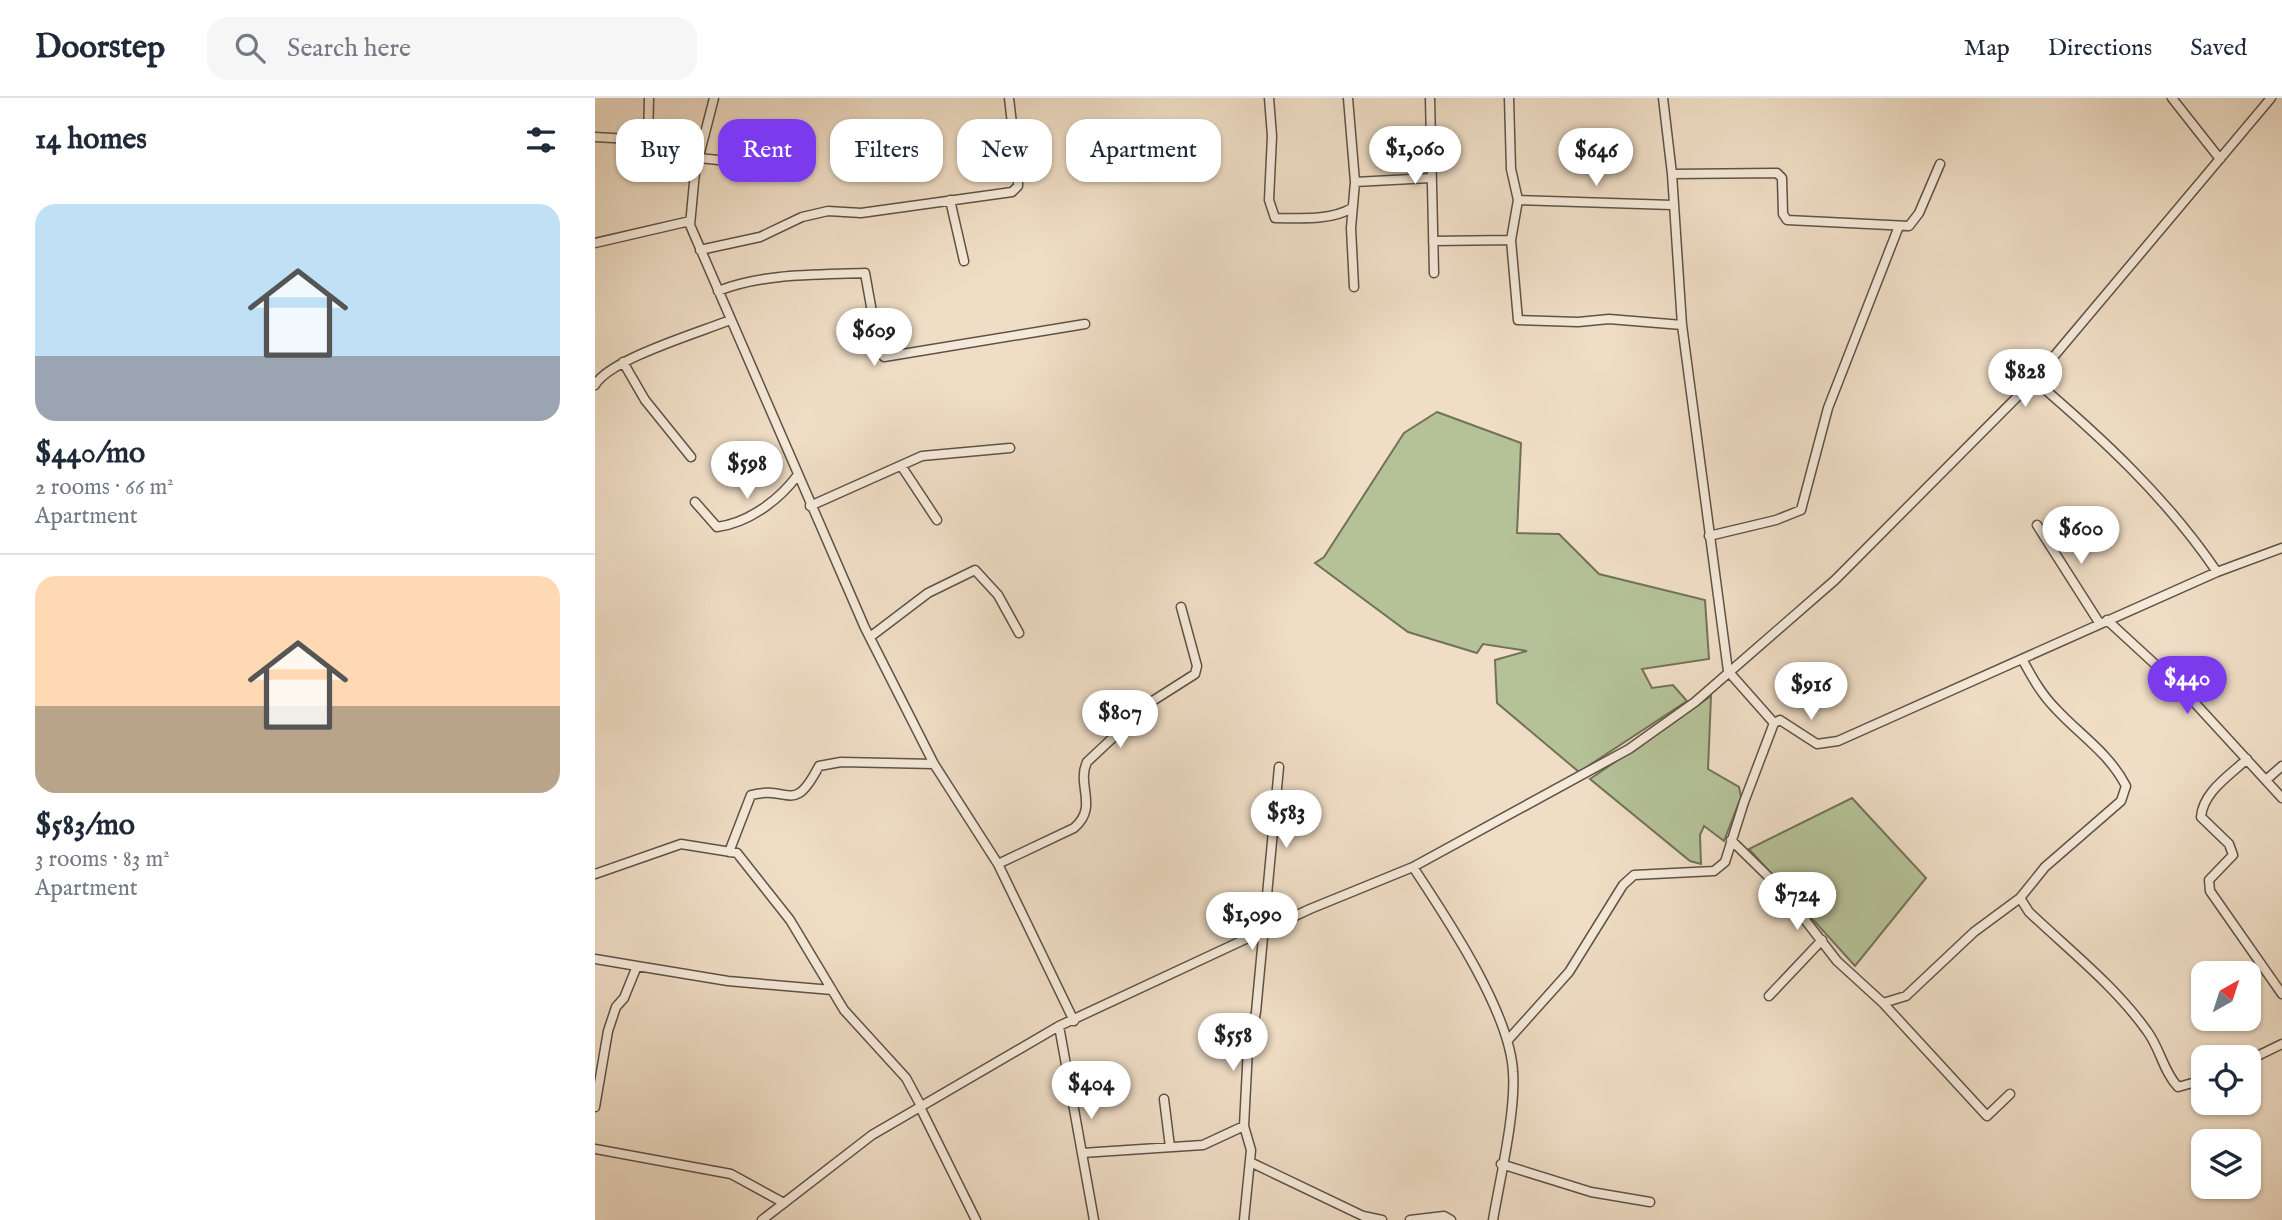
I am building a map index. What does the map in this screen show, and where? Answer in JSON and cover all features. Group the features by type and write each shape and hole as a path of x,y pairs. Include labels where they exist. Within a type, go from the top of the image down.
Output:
{"street":[{"path":"648,119 649,98"},
{"path":"704,137 714,98"},
{"path":"700,250 761,237 802,217 828,211 861,213 1012,192 1018,186 1009,98"},
{"path":"1269,98 1272,136 1269,200 1275,218 1311,219 1345,213 1353,208"},
{"path":"1349,98 1355,182 1350,228 1354,287"},
{"path":"1430,98 1434,273"},
{"path":"1509,98 1511,169 1518,200 1511,240 1518,320 1578,322 1609,318 1682,325"},
{"path":"1663,98 1672,174 1682,325 1728,671 1774,723"},
{"path":"2172,98 2220,159"},
{"path":"762,1220 872,1135 1059,1026 1264,931 1413,867 1629,749 1695,702 1835,580 2034,380 2271,98"},
{"path":"595,137 616,138"},
{"path":"1672,174 1777,173 1783,186 1783,214 1787,220 1909,226 1914,222 1940,164"},
{"path":"1355,182 1430,178"},
{"path":"695,182 690,221 700,250 810,506 870,637 934,764 997,864 1074,1021"},
{"path":"950,200 964,261"},
{"path":"1518,200 1672,205"},
{"path":"595,243 690,221"},
{"path":"1709,536 1776,520 1801,510 1828,408 1899,226"},
{"path":"1433,241 1511,240"},
{"path":"717,291 743,281 865,273 879,351 884,357 1085,324"},
{"path":"595,385 603,373 623,362 730,320"},
{"path":"623,362 645,400 691,457"},
{"path":"2034,380 2080,419 2162,500 2217,572"},
{"path":"810,506 922,457 1010,448"},
{"path":"902,467 937,520"},
{"path":"695,502 717,527 726,526 757,513 786,490 797,476"},
{"path":"2037,524 2103,622 2182,689 2282,798"},
{"path":"1508,1040 1569,972 1623,885 1635,875 1713,871 1725,862 1774,723 1780,720 1789,723 1817,744 1838,741 2217,572 2282,548"},
{"path":"870,637 928,593 975,570 998,595 1019,633"},
{"path":"997,864 1074,828 1083,820 1086,805 1083,771 1087,762 1151,702 1195,674 1198,666 1181,607"},
{"path":"1883,1003 1906,996 1974,932 2020,898 2045,867 2121,801 2126,786 2106,755 2056,710 2039,690 2022,659"},
{"path":"2247,759 2208,796 2202,808 2201,817 2229,844 2233,855 2209,880 2210,891 2282,994"},
{"path":"729,852 751,795 762,792 790,797 808,789 820,766 841,762 934,764"},
{"path":"1244,1220 1251,1150 1244,1126 1248,1048 1256,1012 1279,766"},
{"path":"2266,780 2282,766"},
{"path":"1731,840 1781,889 1837,961 1883,1003 1987,1116 2010,1094"},
{"path":"595,874 681,845 737,853 790,920 844,1010 906,1077 976,1220"},
{"path":"1413,867 1459,937 1508,1040 1514,1072 1493,1220"},
{"path":"2020,898 2029,912 2117,995 2149,1032 2171,1079 2178,1087 2191,1083"},
{"path":"1769,996 1822,940"},
{"path":"595,959 729,981 832,990"},
{"path":"595,1107 608,1031 616,1007 624,998 638,966"},
{"path":"1059,1026 1094,1220"},
{"path":"2261,1054 2282,1044"},
{"path":"1164,1099 1170,1147"},
{"path":"1082,1153 1203,1145 1244,1126"},
{"path":"595,1149 731,1174 784,1203"},
{"path":"1250,1162 1363,1216 1382,1220"},
{"path":"1501,1164 1591,1192 1650,1202"},
{"path":"1410,1220 1444,1216 1451,1220"}],"green space":[{"path":"1437,412 1521,443 1517,533 1559,534 1599,574 1705,600 1709,659 1642,669 1652,688 1673,685 1687,701 1579,772 1497,703 1495,660 1527,651 1483,644 1477,653 1408,632 1315,563 1324,557 1404,433"},
{"path":"1711,696 1708,769 1739,787 1741,797 1724,841 1704,826 1700,835 1701,864 1690,861 1590,779"},
{"path":"1852,798 1926,878 1855,966 1749,849"}]}
